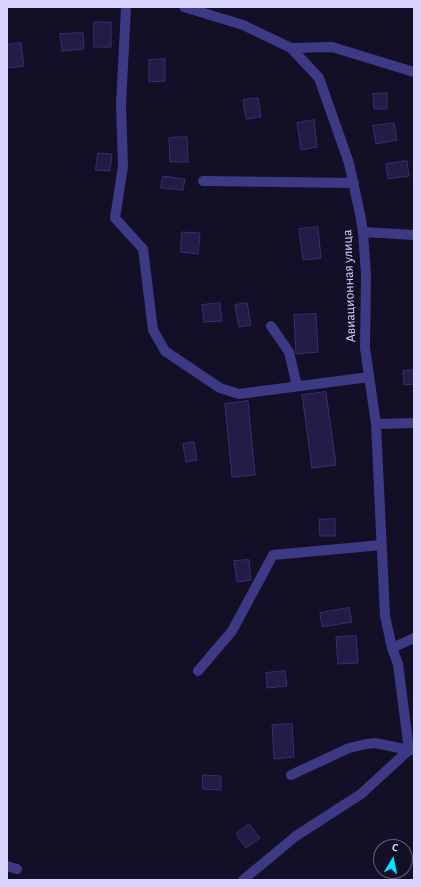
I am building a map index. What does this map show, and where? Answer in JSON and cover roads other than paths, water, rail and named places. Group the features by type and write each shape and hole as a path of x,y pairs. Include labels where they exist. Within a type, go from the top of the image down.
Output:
{"street":[{"path":"126,7 121,105 123,166 115,218 143,249 153,330 165,351 220,388 239,394 369,377"},
{"name":"Авиационная улица","path":"184,7 243,25 291,48 319,78 349,163 363,232 366,275 365,348 376,424 385,616 392,648 398,664 411,750"},
{"path":"291,48 332,47 414,72"},
{"path":"202,181 354,183"},
{"path":"363,232 414,235"},
{"path":"271,326 289,352 297,386"},
{"path":"376,424 414,423"},
{"path":"198,671 232,631 273,555 382,545"},
{"path":"392,648 414,638"},
{"path":"291,775 349,748 366,744 375,743 411,750"},
{"path":"243,880 296,836 361,794 411,750"},
{"path":"7,866 17,869"}]}
